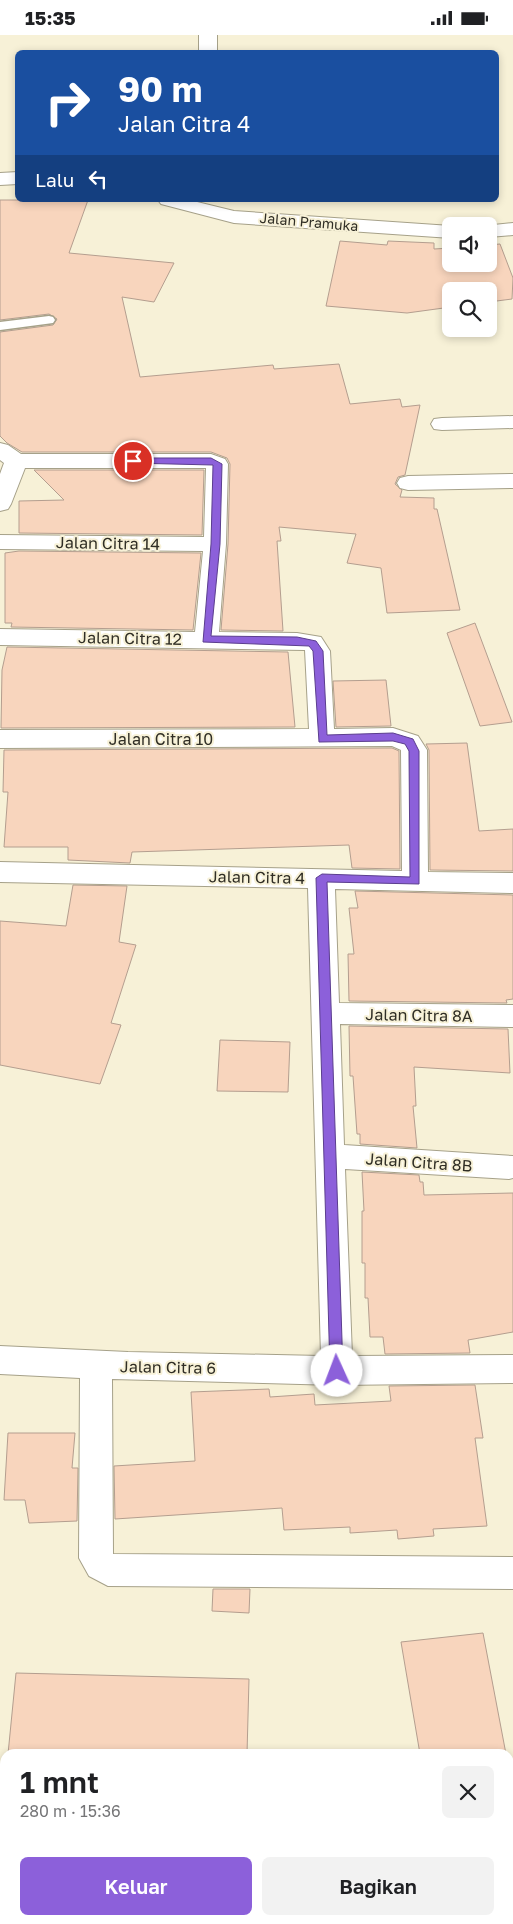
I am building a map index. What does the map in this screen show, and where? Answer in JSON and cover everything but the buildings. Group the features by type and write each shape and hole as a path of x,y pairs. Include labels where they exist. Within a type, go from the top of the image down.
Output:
{"street":[{"path":"208,35 208,50"},
{"path":"0,179 15,178"},
{"name":"Jalan Pramuka","path":"174,202 209,213 234,217 442,231"},
{"path":"497,230 513,229"},
{"path":"442,425 513,423"},
{"path":"0,504 8,455 215,462 218,464 215,544 206,639"},
{"path":"408,483 513,481"},
{"name":"Jalan Citra 14","path":"0,542 215,544"},
{"name":"Jalan Citra 12","path":"0,637 206,639 313,643 318,651 322,739"},
{"name":"Jalan Citra 10","path":"0,739 322,739 393,737 409,742 414,751 415,881"},
{"name":"Jalan Citra 4","path":"0,872 513,883"},
{"path":"322,878 337,1371"},
{"name":"Jalan Citra 8A","path":"325,1013 513,1016"},
{"name":"Jalan Citra 8B","path":"330,1156 509,1167"},
{"name":"Jalan Citra 6","path":"0,1360 96,1365 337,1371 513,1369"},
{"path":"96,1365 96,1557 101,1565 108,1570 513,1573"}],"lane":[{"path":"0,326 49,320"}],"route":[{"path":"133,461 211,461 218,464 215,544 206,639 313,643 318,651 322,739 393,737 409,742 414,751 415,881 322,878 337,1371"}]}
